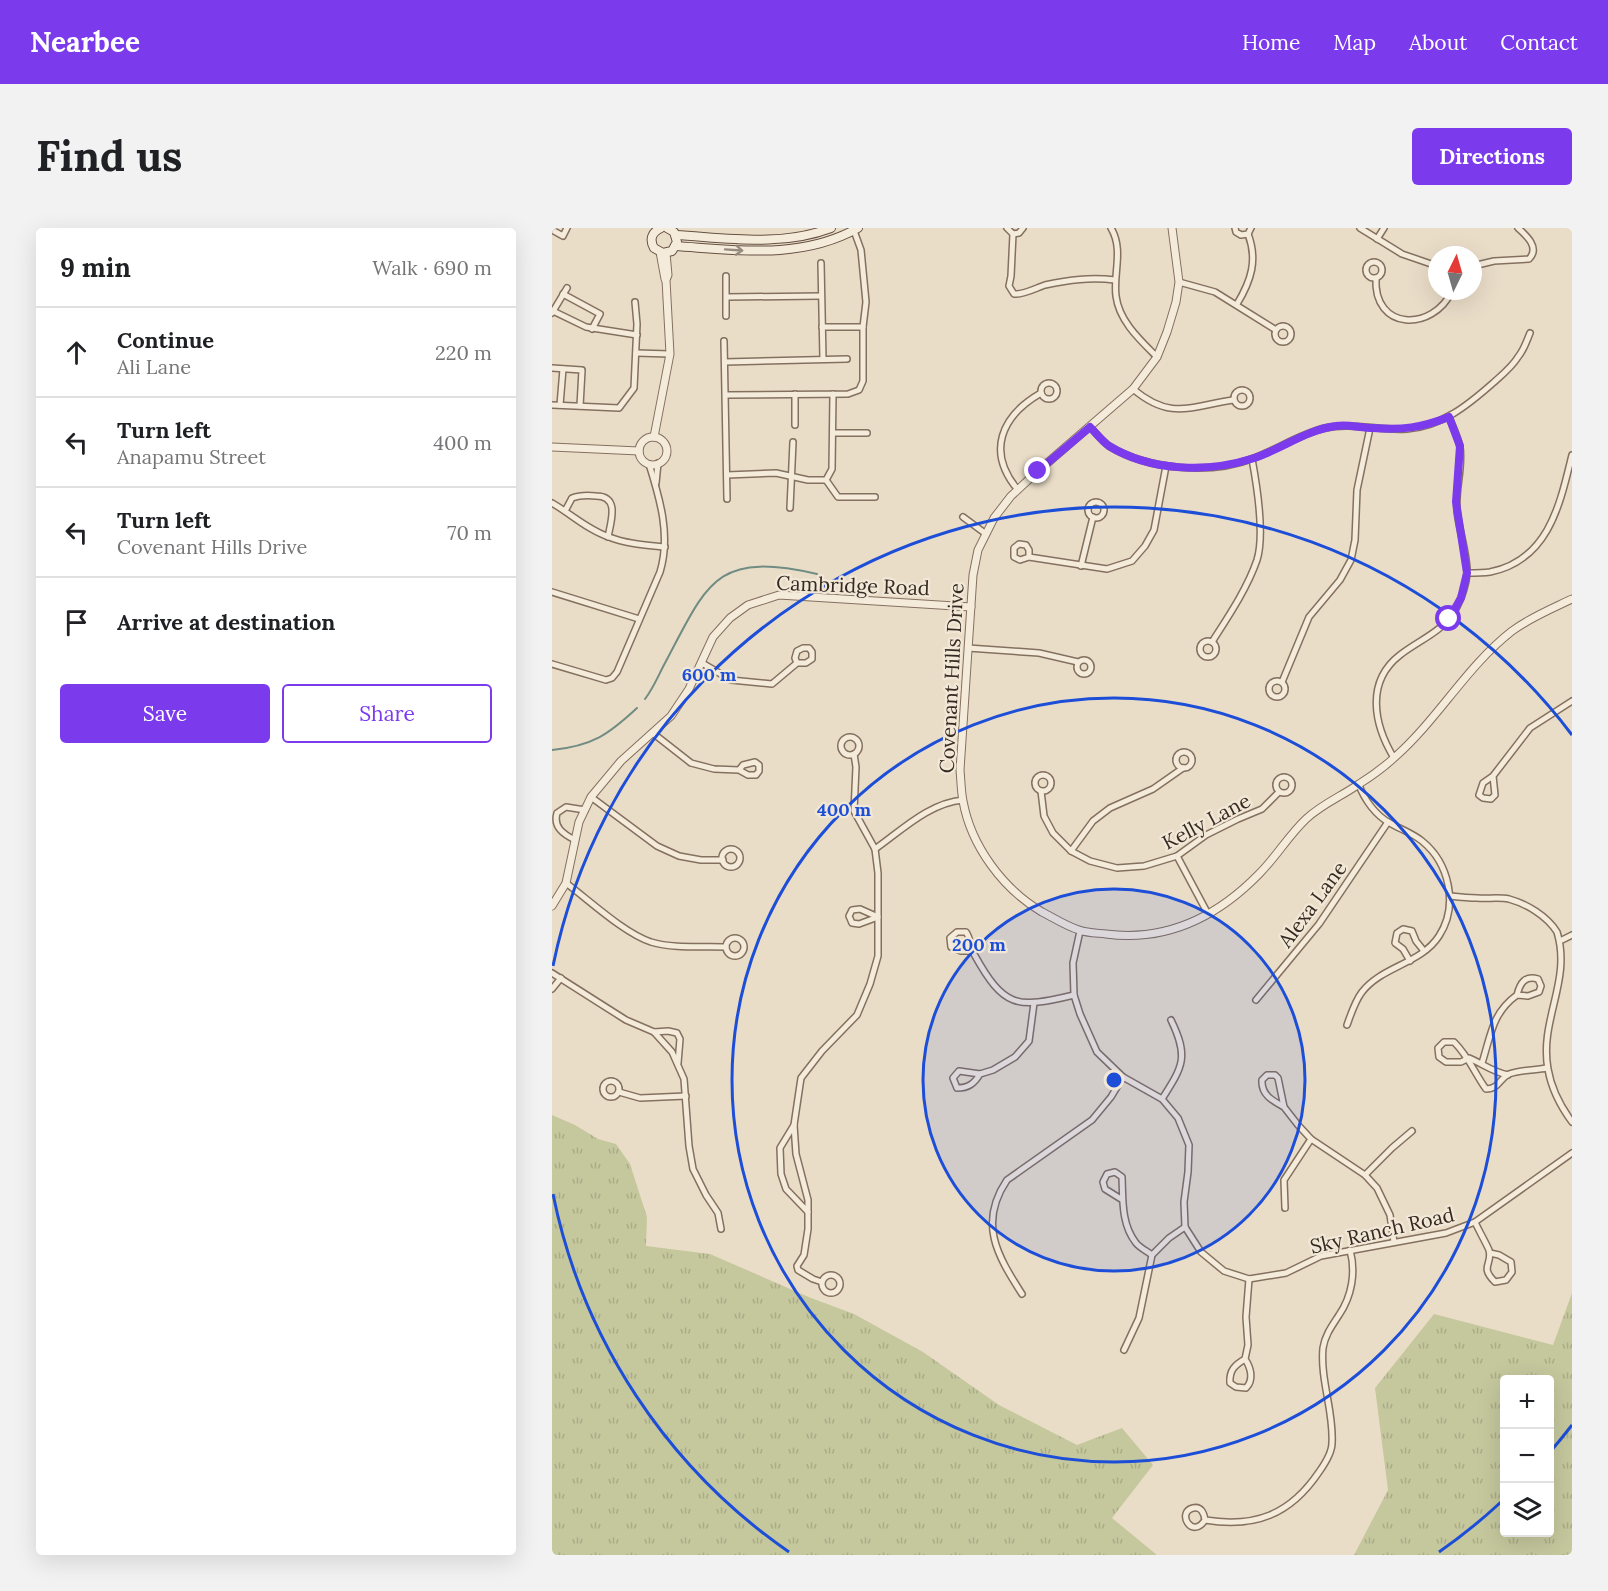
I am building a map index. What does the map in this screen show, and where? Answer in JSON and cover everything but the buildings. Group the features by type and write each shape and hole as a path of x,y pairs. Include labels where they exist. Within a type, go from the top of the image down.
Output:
{"main road":[{"path":"668,228 676,235 761,241 793,238 831,228"},
{"path":"658,229 651,238 651,243 654,248 663,253 675,246 779,251 817,245 855,229"},
{"path":"675,246 676,235"}],"street":[{"path":"552,230 563,236 567,228"},
{"path":"1007,228 1013,234 1009,286 1014,294 1073,279 1115,279"},
{"path":"1013,234 1019,233 1023,228"},
{"path":"1111,228 1119,258 1115,279 1116,298 1124,320 1140,341 1157,357"},
{"name":"Covenant Hills Drive","path":"1172,228 1179,282 1176,302 1157,357 1133,388 1018,490 994,518 978,550 973,575 960,770 968,821 977,842 999,877 1029,904 1080,931 1120,936 1154,935 1186,925 1233,898 1260,873 1306,820 1325,804 1359,785 1394,758 1419,735 1466,678 1512,631 1539,614 1572,599"},
{"path":"1234,228 1238,234 1249,231 1253,266 1248,286 1237,304"},
{"path":"1360,228 1402,254 1428,263"},
{"path":"1377,239 1384,228"},
{"path":"1482,264 1529,259 1534,252 1529,239 1518,228"},
{"path":"726,395 848,394 860,390 863,381 863,327 866,302 861,250 855,229"},
{"path":"654,437 670,354 663,253"},
{"path":"821,263 823,359"},
{"path":"726,276 726,316"},
{"path":"1376,278 1375,288 1379,304 1387,313 1399,319 1415,320 1429,315 1441,308 1446,300"},
{"path":"1179,282 1215,292 1276,330"},
{"path":"567,288 553,312 592,329 637,335"},
{"path":"563,294 600,314 592,329"},
{"path":"727,297 821,296"},
{"path":"552,405 619,408 634,388 637,335 635,302"},
{"path":"822,327 863,327"},
{"path":"1090,427 1107,445 1134,458 1166,466 1194,467 1252,459 1324,428 1346,425 1407,429 1422,427 1449,417 1466,407 1519,357 1530,333"},
{"path":"724,341 728,499"},
{"path":"636,353 670,354"},
{"path":"725,362 847,359"},
{"path":"552,368 582,370 580,406"},
{"path":"560,405 563,369"},
{"path":"1133,388 1154,404 1169,408 1187,410 1233,400"},
{"path":"1018,490 1008,478 1004,466 1002,434 1011,417 1023,405 1041,393"},
{"path":"795,394 795,425"},
{"path":"826,480 832,469 833,394"},
{"path":"1394,758 1380,734 1378,723 1376,707 1381,681 1392,662 1449,619 1461,598 1467,573 1456,502 1460,446 1449,417"},
{"path":"1281,682 1309,617 1340,580 1351,560 1357,489 1370,428"},
{"path":"832,433 867,434"},
{"path":"654,437 662,440 666,447 664,459 650,464 642,459 639,452 643,441 654,437"},
{"path":"790,508 793,442"},
{"path":"552,447 639,452"},
{"path":"1467,573 1490,572 1505,567 1521,558 1539,543 1552,525 1572,455"},
{"path":"1212,642 1248,580 1257,559 1258,493 1252,459"},
{"path":"656,484 658,463"},
{"path":"552,664 606,680 612,678 616,672 665,556 665,530 650,464"},
{"path":"1029,557 1107,569 1132,561 1145,546 1154,530 1166,466"},
{"path":"727,475 759,472 792,475 808,480 826,480"},
{"path":"826,480 838,497 875,497"},
{"path":"565,511 572,498 580,495 604,496 609,499 612,508 608,537"},
{"path":"552,500 591,529 608,537 630,543 665,547"},
{"path":"963,517 986,534"},
{"path":"1081,566 1093,517"},
{"path":"552,592 639,619"},
{"name":"Cambridge Road","path":"552,906 566,883 579,822 591,796 621,761 654,734 671,716 689,689 713,637 729,618 748,605 779,595 971,607"},
{"path":"968,648 1039,653 1078,662"},
{"path":"702,663 731,680 772,684 796,663"},
{"path":"1493,776 1530,728 1572,700"},
{"path":"654,734 691,763 714,769 740,770"},
{"path":"822,1282 813,1280 798,1270 797,1266 804,1255 808,1229 808,1200 796,1154 794,1125 801,1078 822,1051 858,1015 878,956 878,873 875,849 854,811 856,767 854,754"},
{"path":"1071,851 1093,821 1110,808 1153,789 1183,768"},
{"path":"1347,1025 1357,1001 1367,987 1410,961 1432,944 1447,916 1450,896 1444,871 1437,856 1418,838 1388,822 1369,803 1359,785"},
{"name":"Kelly Lane","path":"1041,791 1044,816 1053,833 1071,851 1090,861 1117,868 1144,866 1177,856 1206,835 1262,810 1279,792"},
{"path":"591,796 657,846 679,856 701,860 723,860"},
{"path":"875,849 928,812 941,805 963,800"},
{"path":"575,840 560,831 556,825 557,813 566,807 585,810"},
{"name":"Alexa Lane","path":"1256,1000 1319,924 1352,872 1388,822"},
{"path":"1177,856 1208,914"},
{"path":"566,883 636,936 651,942 666,945 726,947"},
{"path":"1450,896 1507,899 1527,906 1551,923 1562,940 1567,958 1567,977 1550,1035 1547,1068 1572,1122"},
{"path":"860,909 878,917 859,924 852,923 849,916 852,910 860,909"},
{"path":"1410,961 1403,949 1395,943 1396,933 1403,929 1412,931 1424,951"},
{"path":"1080,931 1073,963 1074,995 1097,1052 1123,1077 1162,1099 1178,1118 1189,1145 1184,1202 1185,1227 1169,1238 1152,1255 1139,1318 1124,1350"},
{"path":"972,951 961,951 951,947 951,938 957,932 966,932 972,951 994,987 1010,999 1034,1003 1074,995"},
{"path":"1562,940 1572,935"},
{"path":"552,973 626,1020 654,1032 672,1052 684,1079 693,1169 718,1213 721,1229"},
{"path":"1482,1063 1496,1016 1504,1004 1516,995 1525,979 1531,977 1538,979 1541,986 1539,992 1528,996 1516,995"},
{"path":"552,989 561,978"},
{"path":"980,1074 976,1081 967,1088 957,1088 953,1078 959,1071 980,1074 993,1070 1015,1057 1029,1041 1034,1003"},
{"path":"1162,1099 1177,1075 1183,1057 1181,1041 1171,1020"},
{"path":"654,1032 677,1033 680,1039 678,1065"},
{"path":"1508,1075 1498,1086 1486,1089 1469,1058 1454,1042 1444,1042 1438,1048 1439,1057 1446,1062 1461,1062 1469,1058 1482,1063 1491,1071 1508,1075 1547,1068"},
{"path":"1284,1107 1279,1081 1275,1075 1267,1075 1262,1080 1261,1088 1272,1101 1284,1107 1311,1139 1365,1175 1377,1188 1390,1215 1394,1242"},
{"path":"1022,1294 1006,1269 993,1241 992,1219 997,1195 1007,1180 1092,1120 1111,1097 1123,1077"},
{"path":"619,1092 640,1098 686,1096"},
{"path":"794,1125 780,1148 782,1174 786,1189 808,1212"},
{"path":"1365,1175 1412,1131"},
{"path":"1286,1208 1284,1180 1311,1139"},
{"name":"Sky Ranch Road","path":"1185,1227 1201,1252 1224,1271 1250,1279 1286,1273 1321,1256 1446,1233 1475,1222 1572,1153"},
{"path":"1121,1199 1105,1189 1103,1182 1107,1174 1115,1172 1122,1177 1121,1199 1127,1224 1136,1243 1152,1255"},
{"path":"1475,1222 1490,1253 1486,1266 1487,1274 1495,1282 1506,1280 1512,1272 1511,1262 1490,1253"},
{"path":"1205,1520 1244,1523 1269,1516 1288,1505 1308,1488 1322,1468 1332,1446 1332,1424 1326,1392 1323,1347 1329,1330 1348,1299 1354,1263 1350,1250"},
{"path":"1245,1359 1232,1369 1230,1374 1230,1383 1236,1388 1246,1388 1249,1385 1251,1373 1245,1359 1248,1345 1246,1317 1250,1279"}],"green space":[{"path":"552,1115 598,1139 616,1144 630,1164 647,1217 646,1246 710,1254 854,1314 923,1352 999,1405 1077,1445 1122,1428 1153,1465 1112,1518 1157,1555 552,1555"},
{"path":"1572,1293 1572,1555 1354,1555 1388,1490 1375,1388 1434,1314 1553,1345"}],"waterway":[{"path":"645,699 693,612 705,593 719,580 735,571 756,567 783,568 817,574"},
{"path":"552,750 578,746 599,738 637,708"}],"route":[{"path":"1038,471 1090,427 1107,445 1134,458 1166,466 1194,467 1252,459 1324,428 1356,425 1370,428 1407,429 1422,427 1449,417 1460,446 1456,502 1467,573 1461,598 1449,619"}]}
